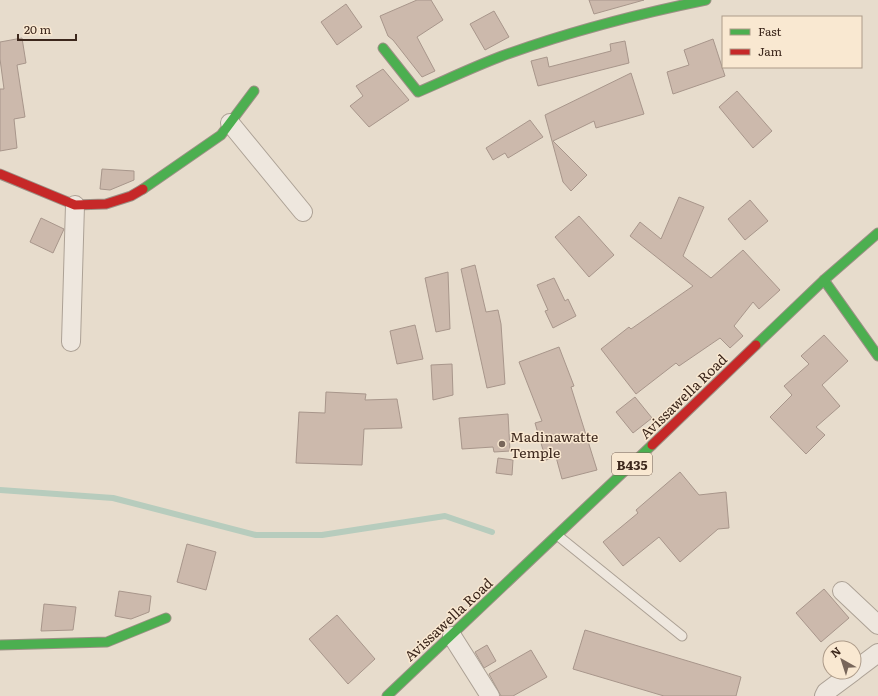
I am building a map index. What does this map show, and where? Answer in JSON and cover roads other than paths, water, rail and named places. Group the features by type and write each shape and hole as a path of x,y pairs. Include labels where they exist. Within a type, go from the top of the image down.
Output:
{"street":[{"path":"383,48 418,92 500,57 558,37 647,12 706,0"},
{"path":"0,174 75,204 106,204 131,196 153,183 220,134 254,91"},
{"path":"230,123 303,212"},
{"path":"72,342 75,204"},
{"name":"Avissawella Road","path":"387,696 452,636 824,280 878,233"},
{"path":"824,280 878,356"},
{"path":"842,591 878,625"},
{"path":"0,645 107,642 166,618"},
{"path":"452,636 490,696"},
{"path":"862,665 878,653"},
{"path":"824,696 826,692 842,680"}],"lane":[{"path":"558,535 682,636"}],"waterway":[{"path":"0,490 113,498 256,535 322,535 445,516 492,532"}],"place":[{"name":"Madinawatte Temple","path":"502,444"}]}
